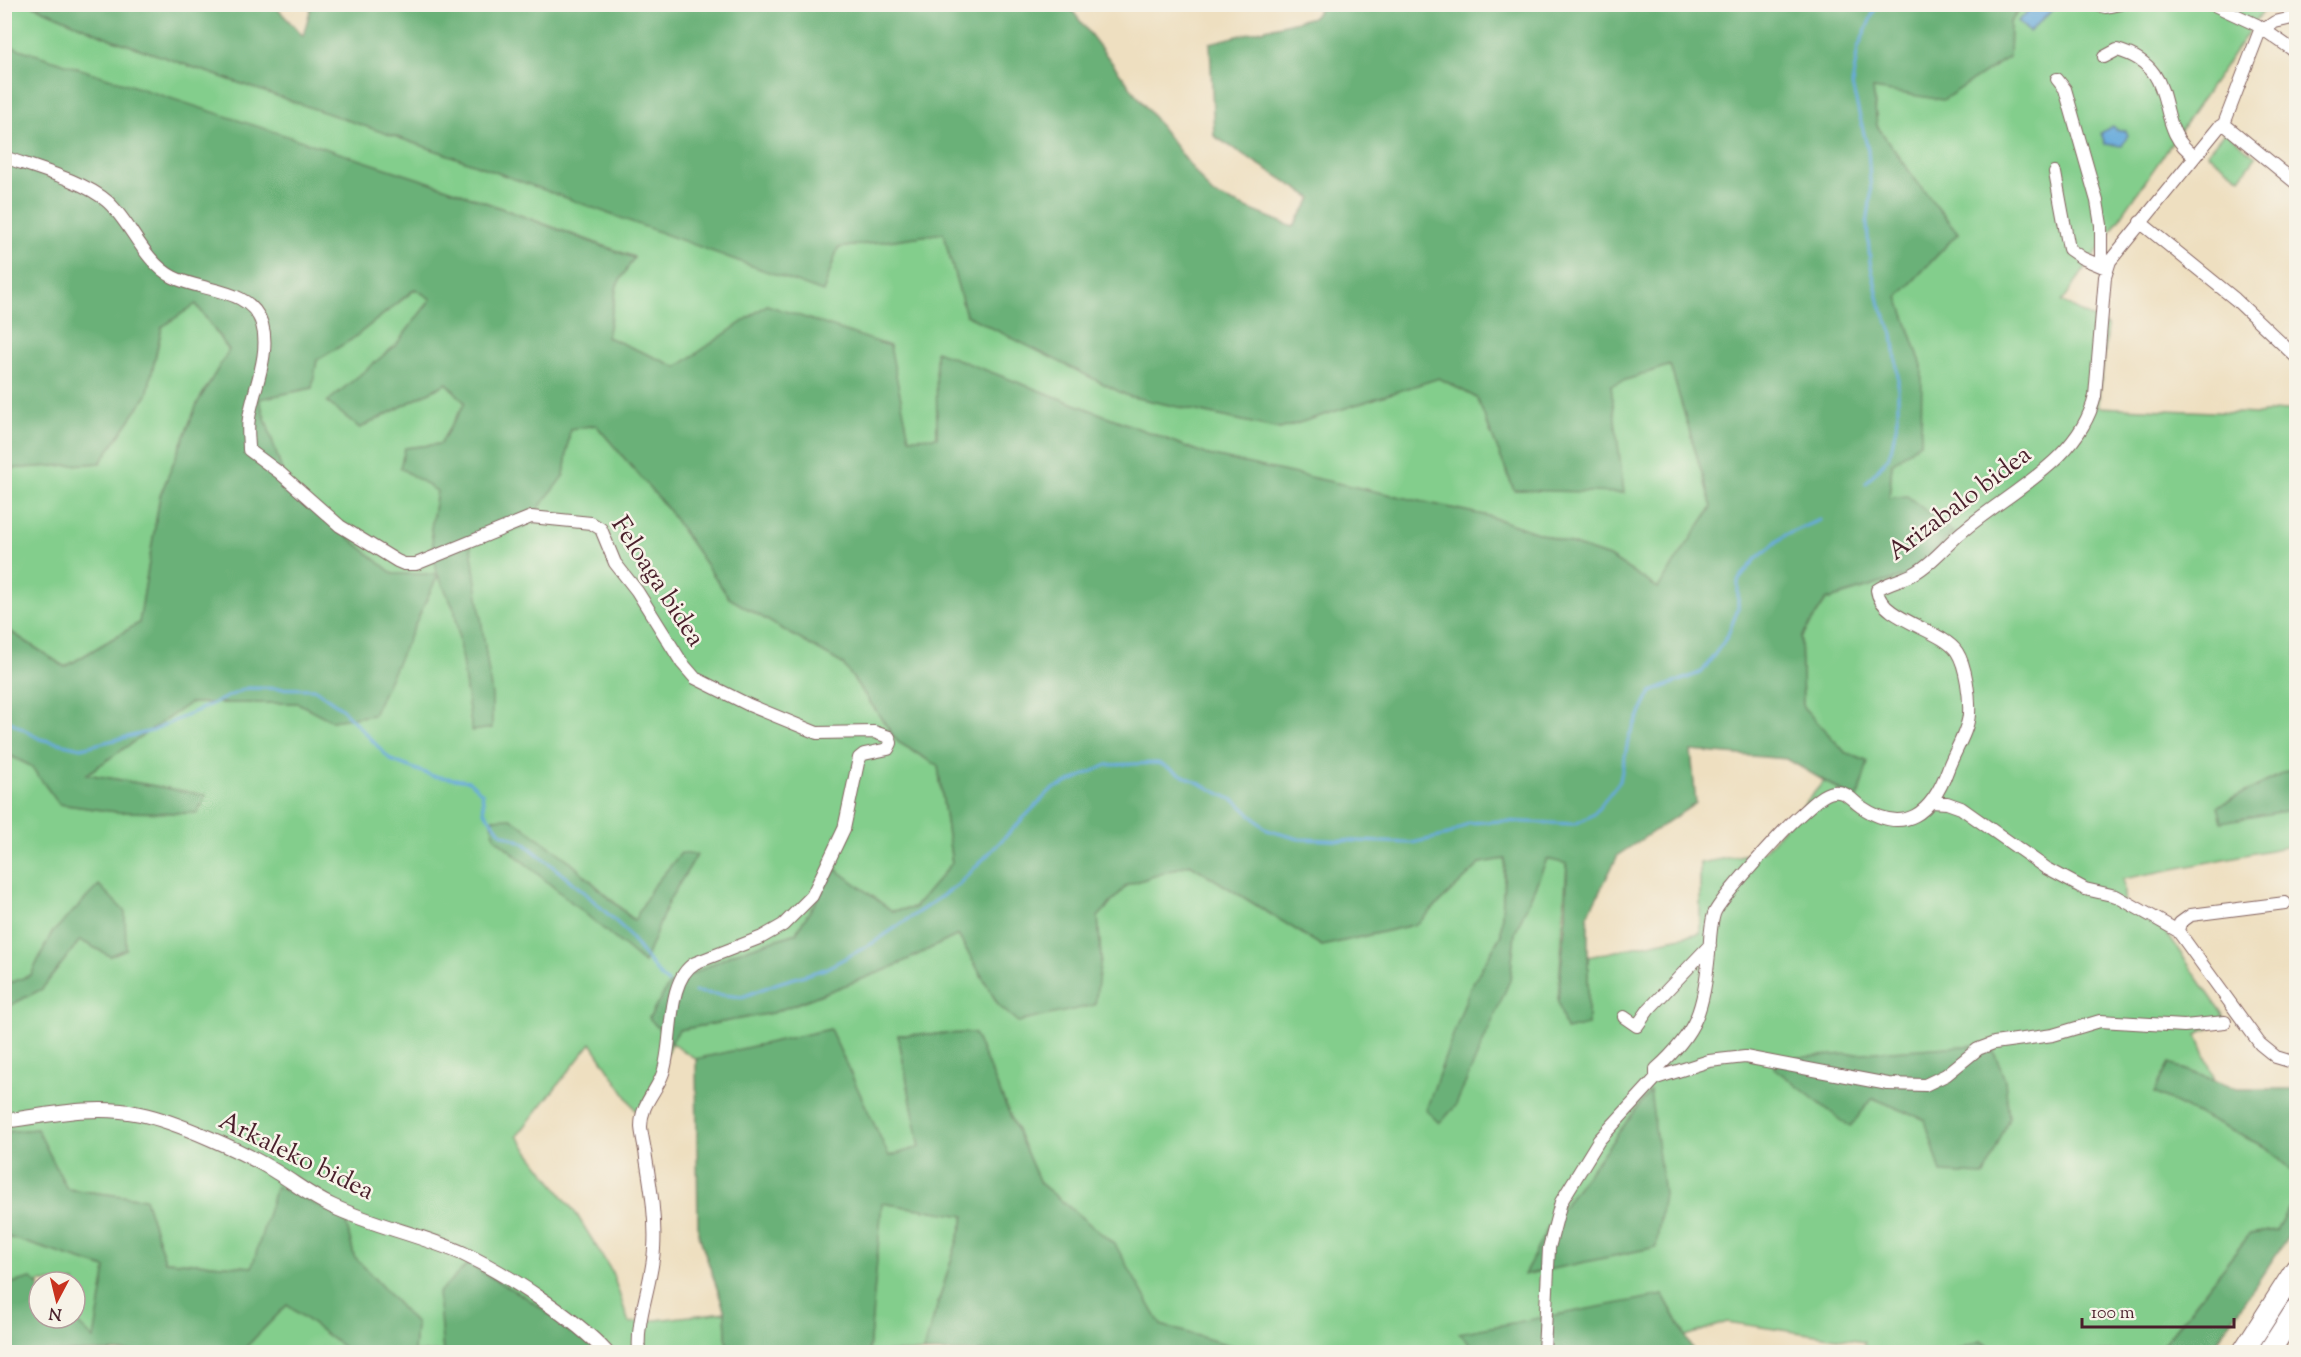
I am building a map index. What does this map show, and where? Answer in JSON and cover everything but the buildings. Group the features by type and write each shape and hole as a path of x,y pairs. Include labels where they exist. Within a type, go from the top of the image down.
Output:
{"highway":[{"path":"2243,1353 2296,1269"},
{"path":"2269,1353 2296,1310"}],"street":[{"path":"2091,4 2106,7 2120,4"},
{"path":"2212,4 2264,29 2296,52"},
{"path":"2055,173 2069,249 2082,258 2104,267 2224,124 2254,40 2264,29 2275,22 2296,17"},
{"path":"2104,57 2117,50 2130,54 2150,68 2163,90 2176,139 2195,156"},
{"name":"Arizabalo bidea","path":"1544,1353 1549,1248 1561,1202 1599,1140 1656,1078 1656,1069 1679,1048 1697,1017 1705,997 1716,910 1790,824 1812,804 1829,794 1841,792 1870,812 1901,819 1919,816 1931,802 1947,774 1969,718 1962,662 1952,647 1892,611 1880,600 1877,590 1915,573 1963,531 2055,460 2074,441 2092,410 2095,396 2104,267 2102,225 2065,88 2057,79"},
{"path":"2224,124 2296,183"},
{"name":"Feloaga bidea","path":"4,157 98,193 124,219 132,235 164,272 180,280 232,295 255,311 264,334 249,419 249,450 280,473 340,526 397,561 404,564 416,564 531,517 591,522 601,529 615,563 637,591 682,663 695,678 749,705 818,733 874,732 889,736 891,743 888,748 864,754 859,758 844,829 812,896 798,912 762,938 686,968 679,980 662,1076 643,1107 641,1126 655,1233 654,1251 638,1328 639,1353"},
{"path":"2140,222 2235,299 2296,357"},
{"path":"1931,802 1947,802 1961,808 2046,868 2085,889 2116,896 2178,931 2260,1044 2276,1057 2296,1063"},
{"path":"2178,931 2180,923 2191,915 2285,903"},
{"path":"1624,1017 1637,1026 1649,1009 1710,945"},
{"path":"1656,1078 1709,1061 1746,1057 1888,1084 1925,1085 1946,1075 1978,1049 1994,1043 2052,1035 2100,1021 2175,1026 2225,1022"},
{"name":"Arkaleko bidea","path":"4,1121 107,1109 143,1114 178,1127 247,1156 277,1172 308,1195 334,1207 463,1254 525,1290 578,1327 606,1353"}],"green space":[{"path":"215,4 215,8 222,5 274,5 303,36 312,4 1068,5 1212,194 1293,227 1312,198 1214,136 1210,43 1313,17 1324,5 2023,5 2010,22 2009,57 1943,100 1873,89 1877,126 1917,182 1958,233 1898,297 1922,366 1921,442 1892,464 1889,498 1907,496 1953,532 1915,573 1826,600 1801,638 1803,707 1845,752 1868,762 1857,800 1787,759 1691,751 1696,803 1618,855 1588,915 1588,1025 1566,1030 1558,1002 1566,914 1567,864 1547,859 1515,933 1510,980 1455,1107 1439,1123 1426,1110 1470,988 1501,935 1505,859 1481,863 1417,924 1322,946 1190,864 1127,885 1098,917 1101,958 1095,1005 1018,1022 999,1006 958,935 888,969 772,1013 679,1030 671,1043 649,1018 668,986 735,953 796,933 836,869 892,911 914,908 952,863 938,766 898,742 843,664 729,598 667,508 596,425 570,429 564,475 525,526 470,540 492,696 492,728 472,731 455,611 438,575 373,715 332,721 298,703 190,703 87,774 206,795 197,813 117,812 59,804 31,766 5,753 5,628 65,667 139,623 160,496 198,402 229,350 196,304 162,327 147,395 100,463 5,469 7,45 447,188 634,258 617,285 607,337 677,367 767,305 890,346 909,438 937,437 936,351 1208,455 1488,516 1609,557 1658,588 1712,507 1670,365 1611,385 1624,493 1514,490 1477,398 1439,378 1280,429 1128,396 966,315 943,233 838,248 823,292 446,154 111,39 32,5","holes":["415,289 431,299 396,345 327,402 360,428 447,383 465,403 440,444 405,448 400,468 437,491 431,529 437,574 393,574 287,487 259,399 312,388 317,360 351,340"]},
{"path":"5,5 32,5 111,39 446,154 823,291 838,248 943,233 966,315 1128,396 1280,429 1439,378 1477,398 1514,490 1611,385 1670,365 1712,507 1658,589 1609,557 1488,516 1208,455 937,352 937,438 909,438 767,305 677,367 607,337 617,285 634,257 447,188 6,46 5,49"},
{"path":"2023,5 2267,5 2062,302 2108,326 2098,407 2258,414 2296,408 2296,767 2218,806 2296,807 2296,845 2123,879 2125,908 2166,932 2226,1019 2197,1035 2215,1080 2169,1064 2154,1093 2267,1148 2296,1175 2296,1195 2276,1230 2250,1234 2157,1352 1999,1352 1980,1341 1952,1352 1865,1352 1864,1342 1727,1322 1686,1336 1663,1295 1490,1352 1243,1352 1238,1348 988,1352 1116,1246 1040,1183 974,1033 898,1035 920,1147 889,1157 830,1029 696,1059 671,1043 640,1117 591,1043 517,1136 577,1215 612,1272 629,1323 725,1312 727,1352 604,1352 525,1297 468,1264 439,1293 443,1352 414,1352 416,1324 354,1256 345,1218 252,1267 165,1261 145,1199 67,1189 37,1129 5,1132 5,1008 42,989 80,940 110,956 126,949 51,934 31,975 5,985 4,753 31,766 59,804 117,812 197,813 206,795 87,774 190,703 298,703 333,721 393,574 287,487 259,399 311,388 317,360 351,340 416,289 431,299 396,345 328,402 360,428 447,383 465,403 440,444 405,448 437,491 431,529 438,574 455,611 472,730 470,540 564,475 570,429 596,425 667,508 729,598 843,664 898,742 938,766 952,864 914,908 892,911 836,869 796,933 735,953 668,986 671,1042 679,1030 772,1013 888,969 958,935 999,1006 1101,958 1098,917 1127,885 1190,864 1322,946 1417,924 1481,863 1505,858 1501,935 1470,988 1510,980 1515,933 1547,859 1567,863 1558,1002 1588,1025 1588,957 1700,933 1700,863 1764,851 1824,781 1856,800 1868,762 1845,752 1803,707 1801,638 1826,600 1915,573 1889,498 1892,464 1922,366 1898,297 1958,233 1917,182 1877,126 1873,89 2009,57 2010,22","holes":["697,855 669,900 644,963 626,946 567,859 635,921 652,888","1873,1098 2009,1118 1926,1120"]},
{"path":"2225,131 2256,157 2240,178 2207,153"},
{"path":"196,304 229,351 198,402 160,496 139,623 65,667 5,628 5,469 100,463 147,395 162,327"},
{"path":"2296,767 2296,809 2222,822 2218,806"},
{"path":"511,818 567,859 634,921 652,888 681,853 697,855 669,900 644,963 495,838 490,819"},
{"path":"99,885 125,912 126,949 110,956 80,940 42,989 5,1008 5,985 31,975 51,934"},
{"path":"830,1029 889,1156 920,1147 898,1035 974,1033 1040,1183 1116,1246 1161,1325 1239,1348 1243,1352 923,1352 965,1216 882,1203 869,1352 727,1352 725,1312 698,1232 696,1059"},
{"path":"1991,1044 2005,1080 2009,1118 1985,1175 1941,1173 1925,1120 1873,1098 1850,1127 1774,1068 1777,1059"},
{"path":"2169,1064 2237,1089 2296,1089 2296,1175 2267,1148 2154,1093"},
{"path":"1650,1091 1664,1194 1656,1247 1524,1275 1549,1225"},
{"path":"37,1129 67,1189 145,1199 165,1261 252,1267 276,1186 345,1218 354,1256 416,1324 414,1352 350,1352 287,1305 241,1352 5,1352 5,1285 27,1279 27,1330 85,1330 94,1339 106,1268 5,1236 5,1132"},
{"path":"2296,1195 2296,1225 2210,1352 2157,1352 2250,1234 2276,1230"},
{"path":"881,1203 965,1216 923,1352 869,1352"},
{"path":"5,1236 106,1268 94,1340 84,1330 87,1330 87,1270 27,1270 27,1279 5,1285"},
{"path":"468,1264 525,1297 604,1352 443,1352 438,1293"},
{"path":"1663,1295 1694,1352 1478,1352 1459,1333"},
{"path":"287,1305 350,1352 241,1352"},
{"path":"1980,1341 1999,1352 1952,1352 1953,1351"}],"water":[{"path":"2035,5 2058,5 2029,32 2018,21"},
{"path":"2112,126 2115,129 2126,131 2128,135 2122,146 2105,144 2101,133"}],"waterway":[{"path":"1866,483 1890,455 1898,418 1898,377 1893,334 1880,305 1870,262 1867,225 1871,195 1868,150 1852,85 1858,48 1877,4"},
{"path":"695,992 742,997 825,969 873,943 958,885 1051,790 1107,765 1158,763 1237,802 1267,830 1299,839 1412,843 1448,835 1469,823 1500,821 1575,824 1593,815 1620,781 1629,736 1651,692 1702,672 1727,637 1738,609 1738,581 1755,560 1785,535 1820,520"},
{"path":"4,718 40,739 81,748 152,731 247,688 314,689 340,707 391,760 433,776 469,781 482,793 484,811 501,833 524,843 583,891 625,930 660,976 668,983"}]}
